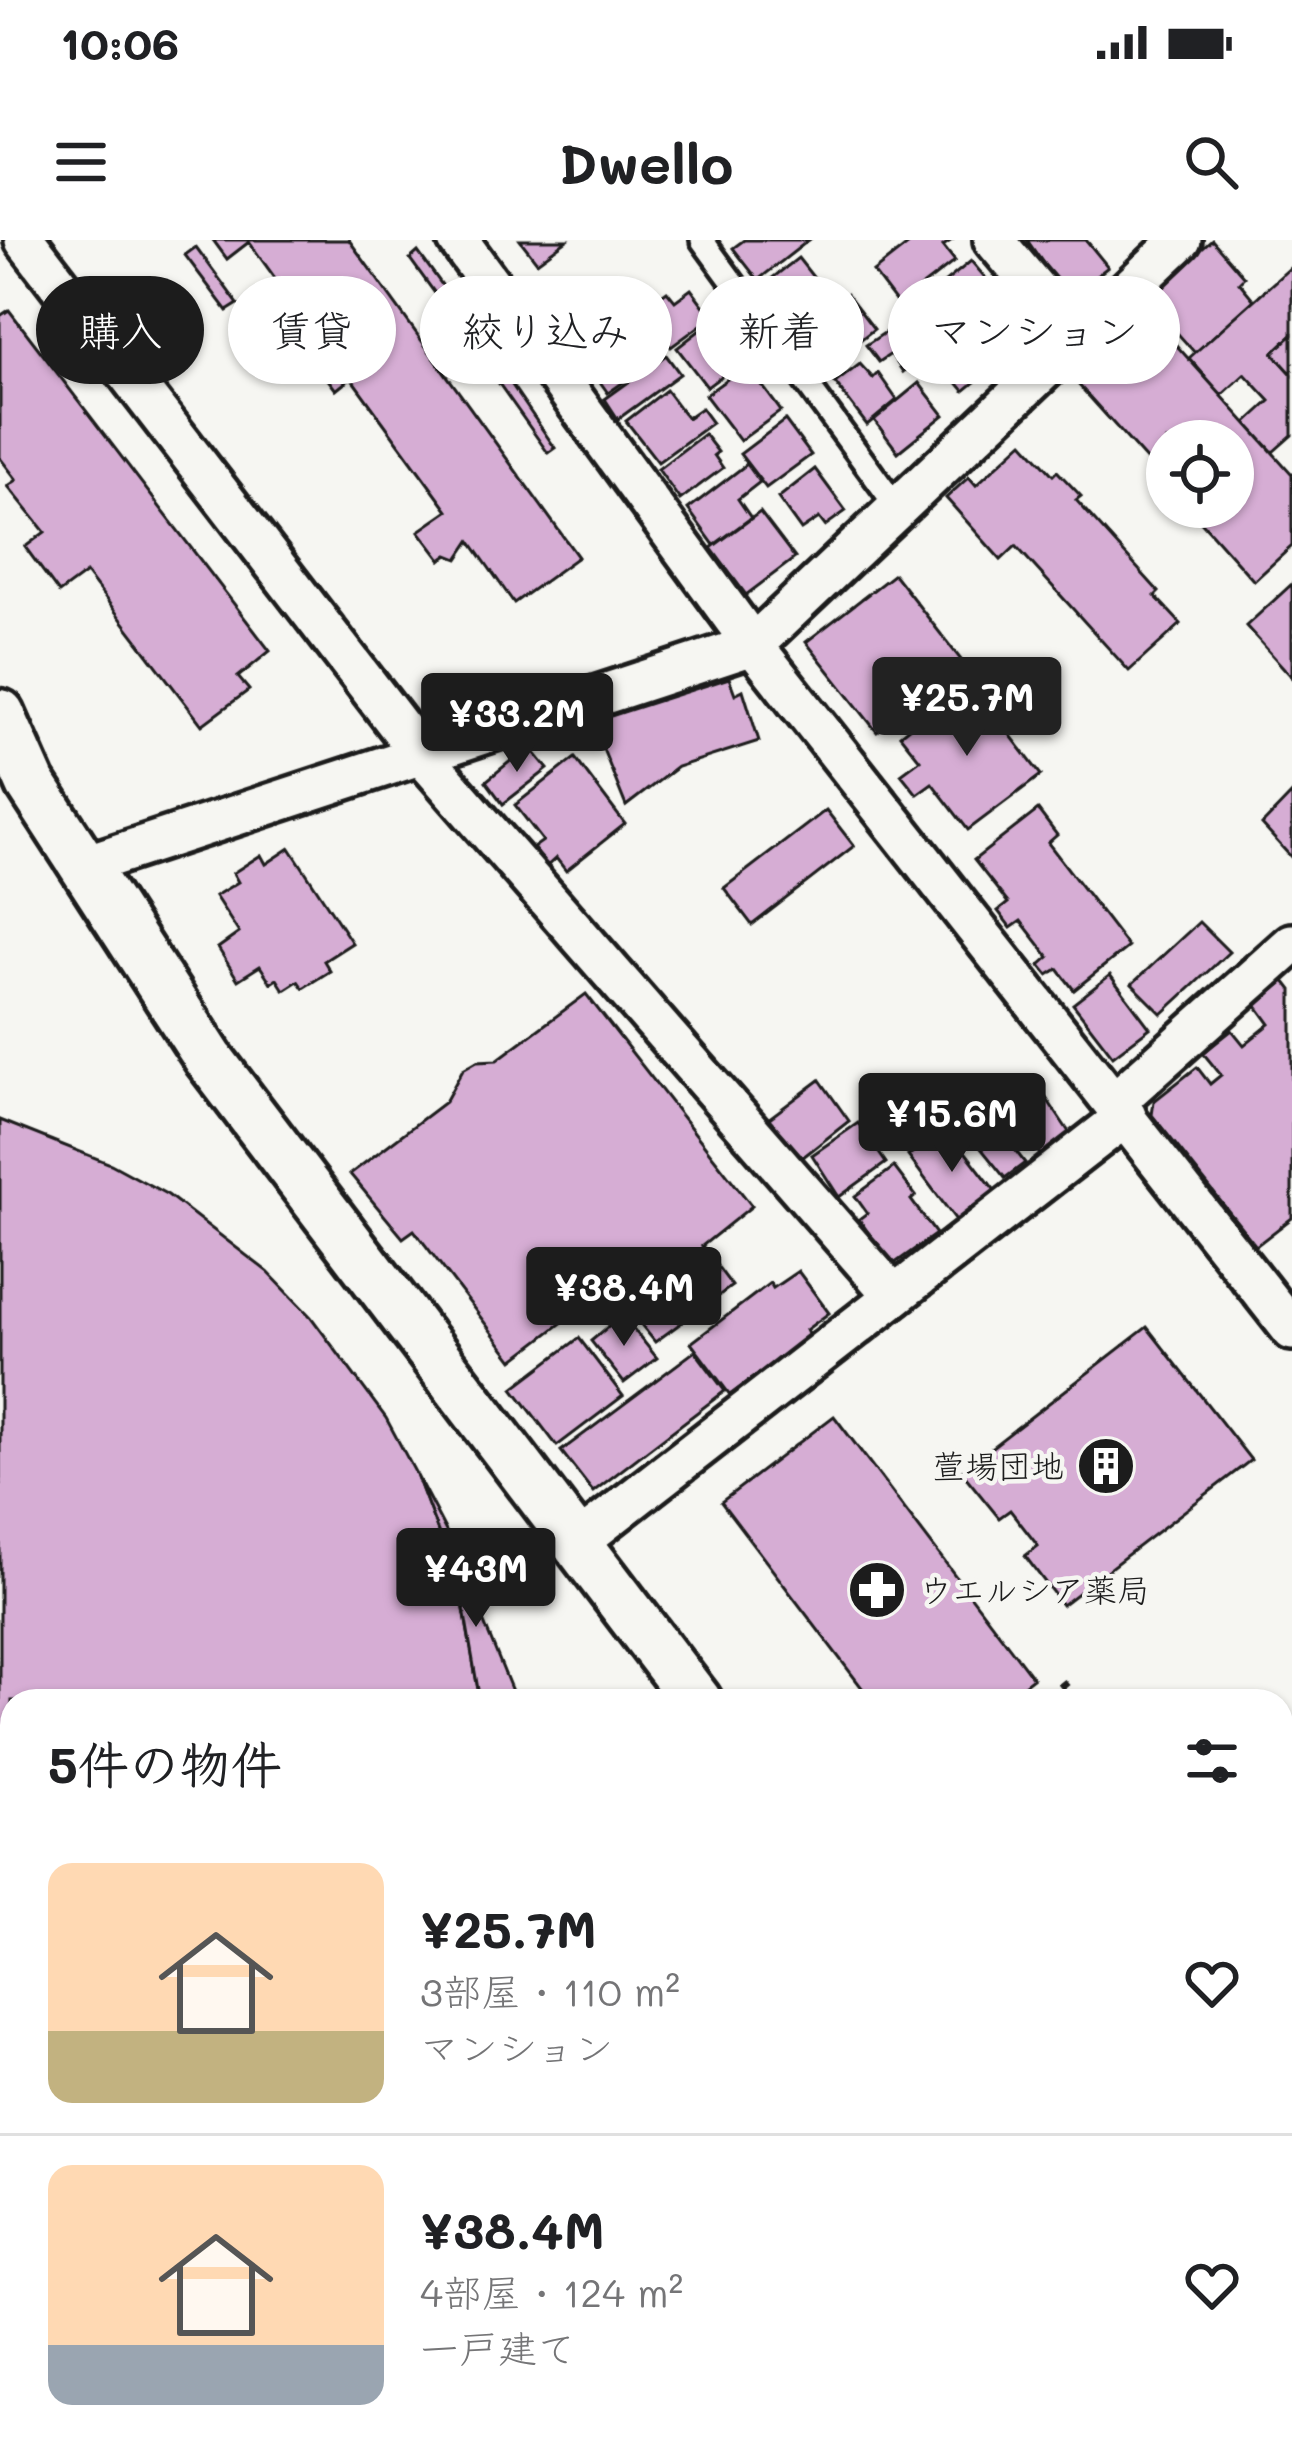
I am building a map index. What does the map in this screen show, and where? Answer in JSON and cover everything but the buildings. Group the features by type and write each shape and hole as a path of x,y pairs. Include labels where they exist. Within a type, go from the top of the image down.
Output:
{"street":[{"path":"25,240 419,752 894,1296"},
{"path":"458,240 753,645 1292,1330"},
{"path":"994,240 1024,276"},
{"path":"1141,276 1180,240"},
{"path":"85,865 753,645 1026,384"},
{"path":"0,714 31,784 209,1059 689,1689"},
{"path":"578,1543 894,1296 1120,1109 1292,944"}],"lane":[{"path":"702,240 896,506"}],"path":[{"path":"1058,1689 1067,1682"}],"place":[{"name":"萱場団地","path":"1106,1466"},
{"name":"ウエルシア薬局","path":"877,1590"}]}
